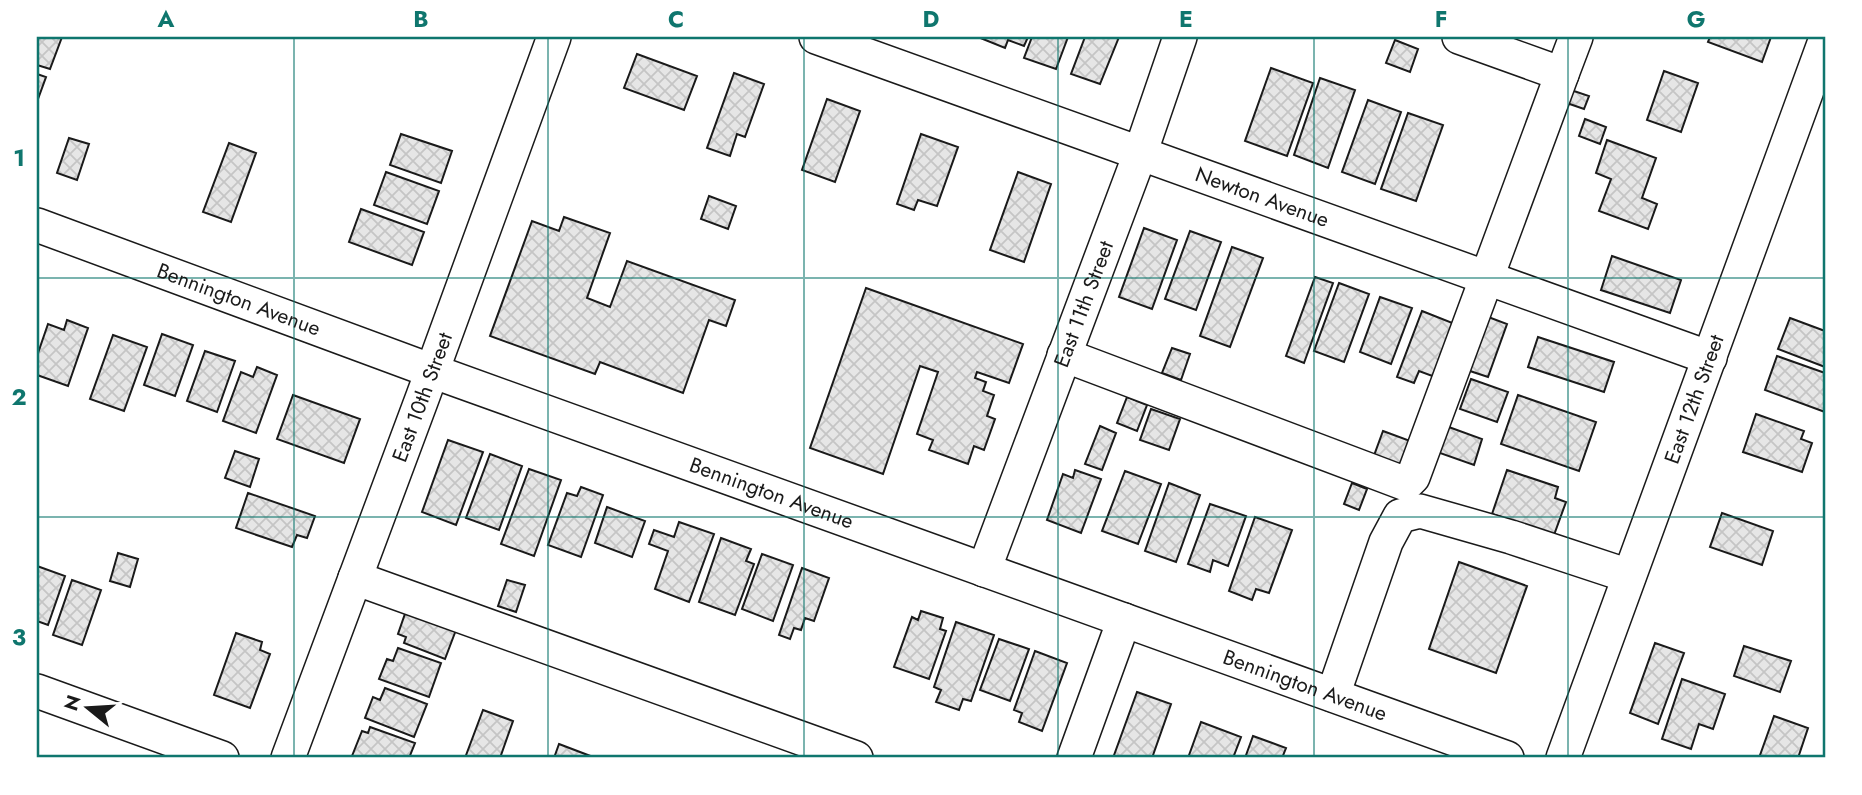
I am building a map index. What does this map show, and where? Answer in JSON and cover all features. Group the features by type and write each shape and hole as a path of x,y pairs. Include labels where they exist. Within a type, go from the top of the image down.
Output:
{"street":[{"name":"East 10th Street","path":"288,758 554,37"},
{"name":"Newton Avenue","path":"816,37 1710,358"},
{"name":"East 11th Street","path":"984,570 1140,154 1180,37"},
{"path":"1459,37 1562,74"},
{"path":"1064,355 1406,484 1413,477 1576,37"},
{"name":"East 12th Street","path":"1563,758 1825,44"},
{"name":"Bennington Avenue","path":"37,225 432,371 1507,758"},
{"path":"1333,695 1385,542 1400,516 1420,511 1511,537 1629,576"},
{"path":"355,578 856,758"},
{"path":"1074,758 1124,620"},
{"path":"37,691 222,758"}],"building":[{"path":"37,37 62,37 50,69 37,65"},
{"path":"978,37 1028,37 1024,46 1008,40 1005,48"},
{"path":"1032,37 1068,37 1056,69 1024,58"},
{"path":"1085,37 1119,37 1100,84 1071,74"},
{"path":"1710,37 1771,37 1762,62 1708,42"},
{"path":"1395,40 1418,49 1410,72 1386,63"},
{"path":"637,54 697,76 684,110 624,88"},
{"path":"1271,68 1313,83 1287,156 1245,141"},
{"path":"1664,71 1698,83 1681,132 1647,120"},
{"path":"734,73 764,84 745,137 737,134 730,156 707,148"},
{"path":"37,74 46,77 38,99 37,99"},
{"path":"1320,78 1355,90 1328,168 1294,155"},
{"path":"1568,89 1589,96 1584,109 1564,102"},
{"path":"827,99 860,111 835,182 802,170"},
{"path":"1368,100 1401,112 1375,184 1342,172"},
{"path":"1408,113 1443,125 1416,201 1381,189"},
{"path":"1585,119 1606,127 1600,144 1579,136"},
{"path":"401,134 452,151 441,183 390,165"},
{"path":"921,134 958,147 937,206 918,200 914,210 897,204"},
{"path":"69,138 89,144 77,180 57,173"},
{"path":"1607,140 1656,158 1642,198 1657,204 1648,229 1599,211 1611,179 1596,173"},
{"path":"229,143 256,153 231,222 203,212"},
{"path":"386,172 439,191 427,224 374,205"},
{"path":"1018,172 1051,184 1024,262 990,250"},
{"path":"709,196 736,206 728,229 701,219"},
{"path":"361,209 424,232 412,265 349,242"},
{"path":"564,217 610,233 587,298 610,307 627,261 735,300 726,326 709,320 683,393 600,362 595,374 490,336 532,221 559,231"},
{"path":"1144,228 1177,240 1152,309 1119,297"},
{"path":"1190,231 1221,242 1196,310 1165,299"},
{"path":"1232,247 1263,258 1230,347 1200,336"},
{"path":"1612,256 1681,280 1670,313 1601,290"},
{"path":"1315,277 1333,283 1304,363 1286,356"},
{"path":"1339,283 1369,294 1344,362 1314,351"},
{"path":"866,288 1023,344 1009,383 977,372 975,378 986,382 983,391 994,395 987,416 995,419 984,450 974,446 968,464 929,450 933,440 917,434 938,372 920,366 883,474 810,448"},
{"path":"1380,297 1412,308 1391,364 1360,352"},
{"path":"1422,311 1455,324 1435,377 1419,371 1414,383 1397,377"},
{"path":"1483,315 1507,324 1488,377 1464,369"},
{"path":"1790,318 1825,331 1825,367 1778,349"},
{"path":"67,320 88,328 68,386 37,375 37,356 48,324 64,330"},
{"path":"162,334 193,345 175,396 144,385"},
{"path":"113,335 147,347 124,411 90,399"},
{"path":"1538,337 1614,362 1604,392 1528,367"},
{"path":"1172,348 1190,354 1181,380 1162,373"},
{"path":"205,351 235,361 217,412 187,401"},
{"path":"1777,356 1825,373 1825,412 1765,390"},
{"path":"257,367 277,375 256,433 223,421 241,372 253,377"},
{"path":"1471,379 1508,392 1497,422 1460,409"},
{"path":"293,395 360,419 344,463 277,439"},
{"path":"1518,395 1596,422 1579,471 1501,444"},
{"path":"1127,397 1147,405 1137,431 1117,423"},
{"path":"1151,409 1180,419 1169,450 1140,440"},
{"path":"1756,414 1804,431 1801,439 1812,443 1802,472 1743,452"},
{"path":"1100,426 1116,433 1102,470 1085,464"},
{"path":"1446,426 1482,439 1474,465 1437,452"},
{"path":"1383,431 1413,442 1402,472 1372,461"},
{"path":"448,440 483,452 456,525 422,512"},
{"path":"235,451 259,459 250,487 225,478"},
{"path":"490,454 522,466 499,530 466,518"},
{"path":"529,469 561,480 534,556 501,544"},
{"path":"1075,470 1101,479 1081,533 1047,520 1063,474 1073,478"},
{"path":"1507,470 1558,487 1555,498 1566,502 1554,535 1492,514"},
{"path":"1125,471 1161,484 1138,544 1102,531"},
{"path":"1169,483 1200,495 1176,562 1145,551"},
{"path":"1352,483 1367,489 1359,510 1344,504"},
{"path":"581,487 603,495 581,557 548,545 567,493 577,496"},
{"path":"248,493 315,516 307,538 297,535 292,547 236,528"},
{"path":"1210,504 1246,516 1228,566 1213,560 1210,572 1188,564"},
{"path":"607,507 645,521 632,557 595,543"},
{"path":"1722,513 1773,531 1762,565 1710,547"},
{"path":"1255,517 1292,530 1269,593 1256,589 1252,600 1229,591"},
{"path":"679,522 714,534 689,602 655,589 668,551 649,544 654,530 674,537"},
{"path":"721,538 751,549 746,561 754,564 735,615 699,602"},
{"path":"118,553 138,559 130,587 110,581"},
{"path":"762,554 793,565 773,621 742,609"},
{"path":"1459,562 1527,586 1496,673 1429,649"},
{"path":"37,566 65,576 48,625 37,621"},
{"path":"802,568 829,578 814,621 805,618 801,630 794,628 790,639 779,635"},
{"path":"72,580 101,590 82,645 53,635"},
{"path":"507,580 525,585 516,612 498,606"},
{"path":"407,608 459,622 445,659 404,643 406,637 398,634"},
{"path":"921,611 943,618 940,629 946,631 929,679 894,667 912,617 918,620"},
{"path":"956,622 994,635 971,701 963,699 959,710 936,702 941,690 934,687"},
{"path":"236,633 262,642 260,650 270,654 250,708 214,695"},
{"path":"999,639 1029,649 1010,701 980,690"},
{"path":"1655,643 1684,653 1658,724 1630,713"},
{"path":"1744,646 1791,661 1780,692 1734,676"},
{"path":"398,648 441,663 429,697 379,679 387,659 393,661"},
{"path":"1035,651 1067,663 1042,731 1019,722 1022,713 1014,710"},
{"path":"1682,679 1725,694 1713,729 1699,724 1691,749 1662,739"},
{"path":"385,688 427,704 414,737 365,718 373,697 380,700"},
{"path":"1137,692 1171,704 1152,758 1113,758"},
{"path":"483,710 513,721 500,758 465,758"},
{"path":"1774,716 1808,728 1798,758 1759,758"},
{"path":"1201,722 1241,737 1233,758 1188,758"},
{"path":"370,727 415,743 409,758 352,756 362,731 368,733"},
{"path":"1253,736 1286,748 1282,758 1245,758"},
{"path":"559,744 593,757 554,758"}]}
